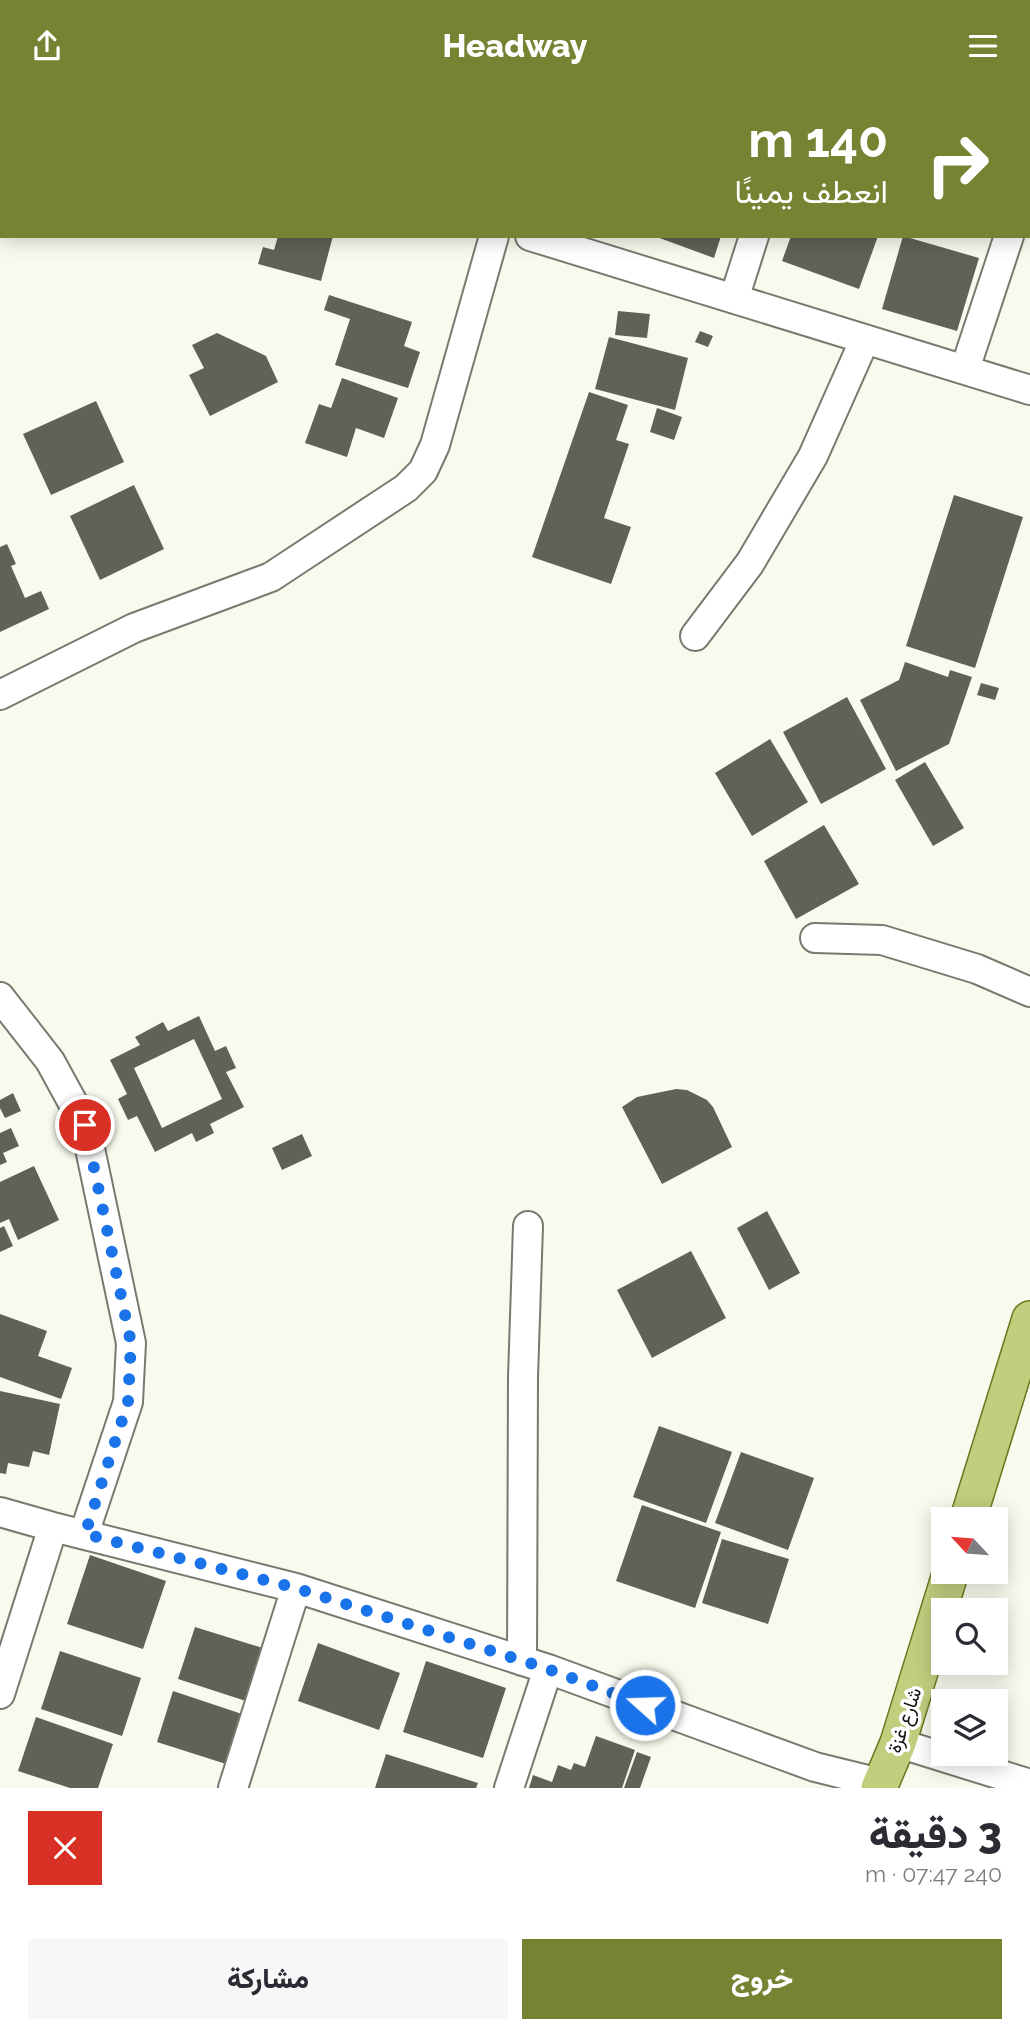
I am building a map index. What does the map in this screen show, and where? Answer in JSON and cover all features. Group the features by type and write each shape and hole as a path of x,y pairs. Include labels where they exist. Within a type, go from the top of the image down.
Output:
{"main road":[{"path":"972,1507 1030,1319"},
{"name":"شارع غزة","path":"880,1786 898,1743 947,1584"}],"street":[{"path":"0,695 134,628 271,577 406,488 423,471 435,445 493,238"},
{"path":"536,238 1030,390"},
{"path":"734,299 753,238"},
{"path":"965,369 1008,238"},
{"path":"695,636 750,563 813,456 866,339"},
{"path":"814,938 881,940 977,969 1030,992"},
{"path":"0,997 50,1061 85,1125 131,1343 128,1402 85,1534"},
{"path":"509,1788 536,1665 524,1304 528,1226"},
{"path":"0,1511 53,1527 296,1588 536,1665 815,1767 880,1786"},
{"path":"0,1694 53,1527"},
{"path":"233,1788 296,1588"},
{"path":"898,1743 1030,1784"}],"building":[{"path":"277,238 332,238 321,281 258,264 263,247 274,250"},
{"path":"659,238 720,238 714,258"},
{"path":"790,238 877,238 859,289 782,261"},
{"path":"902,238 979,258 957,331 882,309"},
{"path":"329,295 412,322 404,346 420,352 408,388 335,365 350,319 324,310"},
{"path":"618,311 650,314 647,338 615,335"},
{"path":"700,331 713,336 708,347 695,342"},
{"path":"217,333 266,356 278,382 210,416 189,375 204,368 192,345"},
{"path":"609,337 688,358 675,410 595,389"},
{"path":"342,378 398,398 384,438 356,428 347,457 305,443 319,404 331,408"},
{"path":"589,392 628,405 616,440 629,444 604,518 631,527 611,584 532,557"},
{"path":"96,401 124,462 51,495 23,434"},
{"path":"657,408 682,417 674,440 650,432"},
{"path":"134,485 164,549 100,580 70,516"},
{"path":"954,495 1023,517 975,668 906,646"},
{"path":"7,544 16,564 11,566 25,598 41,591 49,609 0,632 0,547"},
{"path":"905,662 948,677 950,670 972,677 949,744 896,771 860,700 899,680"},
{"path":"981,683 999,688 995,700 977,695"},
{"path":"847,697 886,769 821,804 783,732"},
{"path":"770,739 808,802 752,836 715,773"},
{"path":"925,762 964,828 933,846 895,780"},
{"path":"824,825 859,884 796,919 764,861"},
{"path":"199,1016 215,1051 226,1046 236,1068 226,1072 244,1107 210,1124 214,1133 196,1142 192,1133 155,1152 137,1116 128,1120 118,1099 127,1094 110,1060 140,1045 135,1037 163,1022 168,1031","holes":["194,1039 222,1099 162,1128 134,1068"]},
{"path":"676,1089 687,1090 707,1100 732,1147 662,1184 622,1107 637,1097"},
{"path":"13,1093 21,1111 5,1118 0,1108 0,1100"},
{"path":"11,1128 19,1146 3,1153 7,1162 0,1165 0,1133"},
{"path":"302,1134 312,1156 282,1170 272,1148"},
{"path":"34,1166 59,1220 18,1240 9,1219 0,1223 0,1182"},
{"path":"767,1211 800,1273 769,1290 737,1228"},
{"path":"4,1226 13,1246 0,1252 0,1228"},
{"path":"691,1251 726,1318 652,1358 617,1290"},
{"path":"0,1314 47,1331 38,1356 72,1368 61,1399 0,1377"},
{"path":"0,1391 60,1404 49,1455 33,1451 29,1467 8,1463 6,1474 0,1473"},
{"path":"659,1426 732,1452 706,1523 633,1497"},
{"path":"741,1452 814,1478 788,1550 715,1523"},
{"path":"642,1505 721,1532 695,1608 616,1581"},
{"path":"722,1539 789,1559 768,1624 702,1603"},
{"path":"90,1555 166,1581 143,1649 67,1624"},
{"path":"195,1627 266,1649 249,1702 178,1679"},
{"path":"318,1643 400,1673 379,1730 298,1701"},
{"path":"60,1651 141,1678 122,1736 41,1709"},
{"path":"426,1661 506,1688 483,1758 403,1732"},
{"path":"173,1691 242,1714 226,1764 157,1742"},
{"path":"36,1717 113,1744 98,1788 70,1788 18,1771"},
{"path":"596,1736 635,1750 622,1788 529,1788 533,1775 552,1782 558,1765 571,1770 574,1763 585,1767"},
{"path":"637,1752 651,1757 640,1788 624,1788"},
{"path":"386,1754 478,1783 476,1788 375,1788"}],"route":[{"path":"85,1125 131,1343 128,1402 85,1534 296,1588 548,1669 645,1705"}]}
